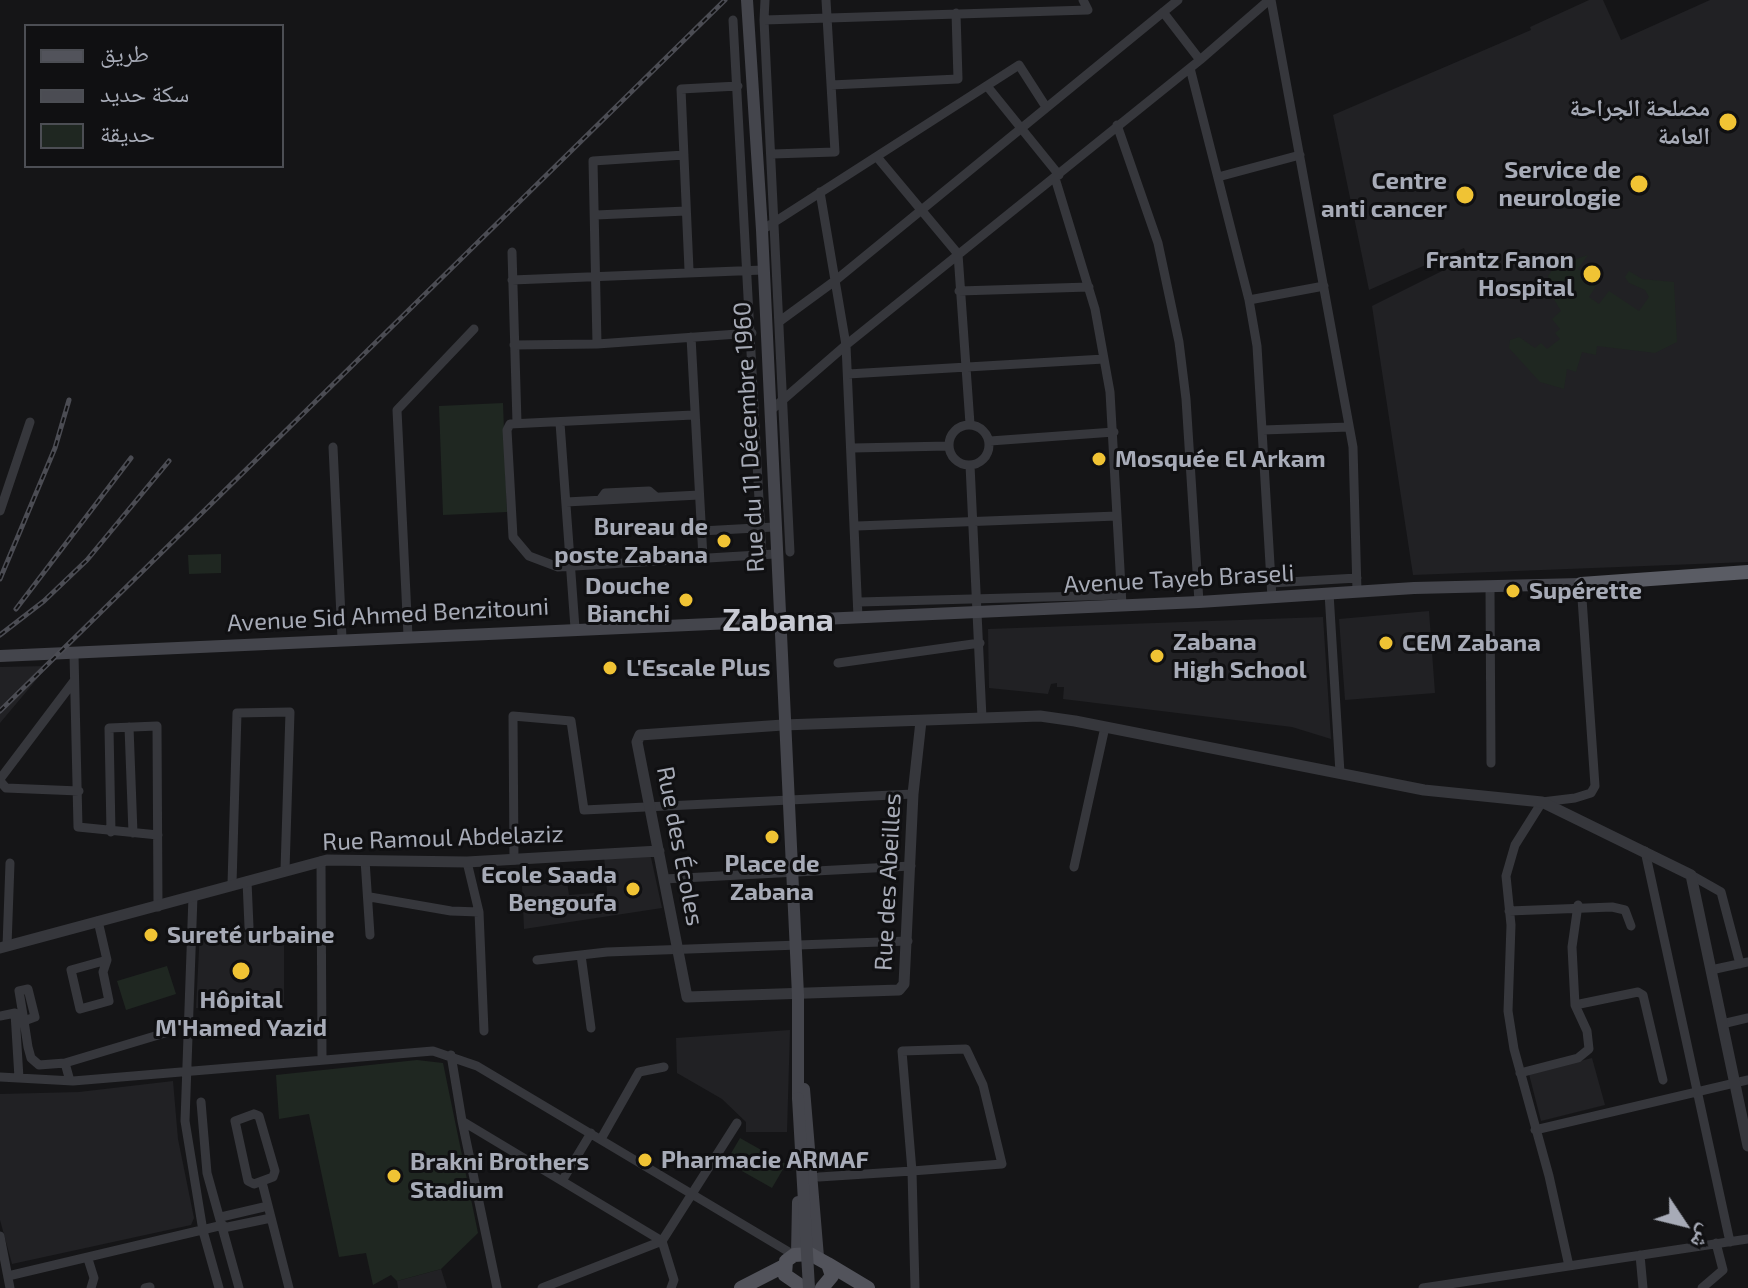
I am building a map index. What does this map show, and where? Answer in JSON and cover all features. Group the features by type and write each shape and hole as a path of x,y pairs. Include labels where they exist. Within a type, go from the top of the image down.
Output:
{"highway":[{"path":"1581,584 1748,572"},
{"path":"1581,584 1605,588 1748,582"}],"main road":[{"name":"Rue du 11 Décembre 1960","path":"747,0 770,411 774,527 768,554 779,618 798,995 799,1286"},
{"name":"Avenue Tayeb Braseli","path":"779,618 978,611 1121,600 1199,602 1272,598 1329,593 1357,585 1490,588 1581,584"},
{"name":"Avenue Sid Ahmed Benzitouni","path":"0,656 779,618"},
{"name":"Rue du 11 Décembre 1960","path":"791,1259 793,1097 797,1063"},
{"name":"Rue du 11 Décembre 1960","path":"797,1063 805,1096 823,1261"},
{"path":"747,1286 799,1286 791,1259"},
{"path":"747,1286 791,1259 823,1261 868,1288"},
{"path":"823,1261 832,1276 824,1288"},
{"path":"824,1288 853,1288"}],"street":[{"path":"765,0 790,552"},
{"path":"772,154 835,152 826,0"},
{"path":"764,20 1088,10 1083,0"},
{"path":"780,321 836,280 1175,1"},
{"path":"770,411 846,345 1200,60 1264,2 1300,155 1349,427 1355,483 1357,585 1271,583"},
{"path":"1163,12 1200,60"},
{"path":"831,85 958,79 956,13"},
{"path":"693,415 510,424 507,430 513,537 524,552 544,564 569,566 768,554 759,529 752,333 733,20"},
{"path":"762,230 1019,65 1046,107"},
{"path":"1190,68 1249,300 1260,368 1272,598"},
{"path":"689,270 681,89 738,86"},
{"path":"859,602 977,596 1121,600 1114,432 1104,359 1089,287 1057,176 987,86"},
{"path":"1117,125 1146,205 1172,304 1186,399 1199,602"},
{"path":"597,344 593,161 684,155"},
{"path":"1218,177 1300,155"},
{"path":"877,157 922,207 958,254 970,424"},
{"path":"820,192 846,345 857,526 858,617"},
{"path":"596,215 686,211"},
{"path":"512,252 517,423"},
{"path":"512,280 689,270 763,270"},
{"path":"1249,300 1324,286"},
{"path":"959,291 1089,287"},
{"path":"408,636 397,410 474,329"},
{"path":"514,345 597,344 752,333"},
{"path":"691,337 703,558"},
{"path":"848,374 1104,359"},
{"path":"0,511 30,422"},
{"path":"560,423 575,628"},
{"path":"970,424 983,429 990,441 983,460 970,465 958,462 949,446 955,430 970,424"},
{"path":"1263,430 1349,427"},
{"path":"990,441 1114,432"},
{"path":"853,448 949,446"},
{"path":"333,447 342,638"},
{"path":"970,465 982,718"},
{"path":"566,502 699,495"},
{"path":"857,526 973,524 1117,516"},
{"path":"701,531 774,527"},
{"path":"783,725 1040,716 1424,790 1542,802 1575,798 1591,793 1596,778 1581,584"},
{"path":"1490,588 1491,763"},
{"path":"1329,593 1340,773"},
{"path":"838,663 980,643"},
{"path":"74,654 78,827 158,835"},
{"path":"74,681 0,780 6,788 79,791"},
{"path":"232,884 237,713 290,712 285,870"},
{"path":"514,860 513,716 571,721 584,810 913,794"},
{"name":"Rue des Abeilles","path":"798,995 899,990 907,978 913,794 921,721"},
{"name":"Rue des Écoles","path":"783,725 640,735 637,742 687,997 798,995"},
{"path":"111,832 109,728 157,726 158,907"},
{"path":"129,727 133,833"},
{"path":"1074,867 1105,727"},
{"path":"1566,814 1575,798"},
{"path":"1542,802 1645,851 1721,892 1744,963 1711,970"},
{"path":"1542,802 1507,866 1508,1011 1520,1073 1569,1266"},
{"name":"Rue Ramoul Abdelaziz","path":"3,947 321,861 467,862 659,851"},
{"path":"1645,851 1730,1242"},
{"path":"365,860 370,897 370,935"},
{"path":"321,861 322,1057"},
{"path":"467,862 479,912 484,1031"},
{"path":"3,947 5,882 10,863"},
{"path":"664,879 911,866"},
{"path":"1691,875 1748,1146"},
{"path":"247,881 249,927"},
{"path":"193,896 186,1072 187,1143 203,1231 219,1288"},
{"path":"370,897 451,911 479,912"},
{"path":"1509,911 1578,905 1625,910 1631,926"},
{"path":"1520,1073 1578,1058 1587,1052 1590,1042 1575,1005 1572,947 1578,905"},
{"path":"98,921 107,960 103,972 109,1001 80,1009 71,970 107,960"},
{"path":"537,960 678,948 908,941"},
{"path":"581,955 591,1028"},
{"path":"1575,1005 1638,992 1643,995 1663,1080"},
{"path":"0,1016 15,1013 19,1078"},
{"path":"1722,1024 1748,1018"},
{"path":"24,1021 35,1063 65,1063 165,1033"},
{"path":"819,1177 912,1171 1002,1164 983,1085 966,1049 902,1051 912,1171 915,1288"},
{"path":"0,1077 70,1081 424,1050 451,1055 477,1066 591,1133 694,1195 791,1259"},
{"path":"451,1055 497,1288"},
{"path":"65,1063 70,1081"},
{"path":"601,1139 639,1072 664,1067"},
{"path":"1535,1130 1748,1080"},
{"path":"201,1102 207,1173 239,1288"},
{"path":"259,1116 275,1171 273,1177 262,1182 254,1184 248,1181 237,1118 259,1116"},
{"path":"462,1121 662,1241 674,1280 671,1288"},
{"path":"547,1287 662,1241 737,1123"},
{"path":"562,1181 591,1133"},
{"path":"262,1182 289,1288"},
{"path":"8,1276 203,1231 268,1206"},
{"path":"222,1224 271,1218"},
{"path":"0,1236 10,1288"},
{"path":"1423,1288 1748,1239"},
{"path":"1702,1288 1723,1270 1716,1243"},
{"path":"1640,1255 1643,1288"},
{"path":"88,1259 94,1278 91,1288"}],"shaded area":[{"name":"Frantz Fanon Hospital","path":"1589,0 1603,0 1621,40 1710,0 1748,0 1748,562 1413,575 1372,306 1468,258 1464,248 1369,290 1333,115 1531,30 1530,27"},
{"name":"CEM Zabana","path":"1429,611 1435,693 1345,700 1339,619"},
{"name":"Zabana High School","path":"1323,617 1331,739 1292,727 1063,699 1064,687 1057,687 1057,683 1051,684 1048,694 989,688 988,629"},
{"path":"48,666 0,723 0,667"},
{"name":"Ecole Saada Bengoufa","path":"650,853 662,908 524,929 522,886 567,882 569,895 607,892 604,856"},
{"name":"Hôpital M'Hamed Yazid","path":"200,931 284,933 284,1008 196,1008"},
{"path":"790,1030 787,1132 746,1132 746,1122 722,1099 677,1073 676,1038"},
{"path":"1592,1058 1605,1105 1541,1121 1529,1074"},
{"path":"173,1081 178,1139 194,1218 191,1225 12,1264 0,1220 0,1094 79,1092"},
{"path":"441,1269 447,1288 398,1288 397,1281"}],"green space":[{"path":"1588,255 1578,269 1598,283 1589,297 1599,304 1609,291 1639,311 1649,297 1645,290 1629,283 1625,277 1629,271 1642,279 1674,282 1677,342 1655,353 1597,346 1596,355 1582,352 1576,372 1567,369 1564,389 1540,382 1509,348 1510,340 1519,337 1535,348 1541,343 1547,349 1560,339 1555,333 1560,329 1552,319 1561,311 1552,296 1548,276 1555,266"},
{"path":"503,403 507,512 443,515 439,406"},
{"path":"221,554 221,573 189,574 188,555"},
{"path":"167,966 176,994 126,1010 117,981"},
{"name":"Brakni Brothers Stadium","path":"417,1060 443,1063 478,1233 441,1269 397,1281 391,1275 373,1285 366,1253 339,1257 309,1114 279,1119 276,1075"},
{"path":"740,1138 786,1164 772,1188 726,1162"}],"railway":[{"path":"0,711 725,0"},
{"path":"0,579 55,448 69,400"},
{"path":"16,609 131,458"},
{"path":"0,635 44,601 87,560 169,461"}],"place":[{"name":"مصلحة الجراحة العامة","path":"1728,122"},
{"name":"Service de neurologie","path":"1639,184"},
{"name":"Centre anti cancer","path":"1465,195"},
{"name":"Frantz Fanon Hospital","path":"1592,274"},
{"name":"Mosquée El Arkam","path":"1099,459"},
{"name":"Bureau de poste Zabana","path":"724,541"},
{"name":"Supérette","path":"1513,591"},
{"name":"Douche Bianchi","path":"686,600"},
{"name":"CEM Zabana","path":"1386,643"},
{"name":"Zabana High School","path":"1157,656"},
{"name":"L'Escale Plus","path":"610,668"},
{"name":"Place de Zabana","path":"772,837"},
{"name":"Ecole Saada Bengoufa","path":"633,889"},
{"name":"Sureté urbaine","path":"151,935"},
{"name":"Hôpital M'Hamed Yazid","path":"241,971"},
{"name":"Pharmacie ARMAF","path":"645,1160"},
{"name":"Brakni Brothers Stadium","path":"394,1176"}],"district":[{"name":"Zabana","path":"778,620"}]}
